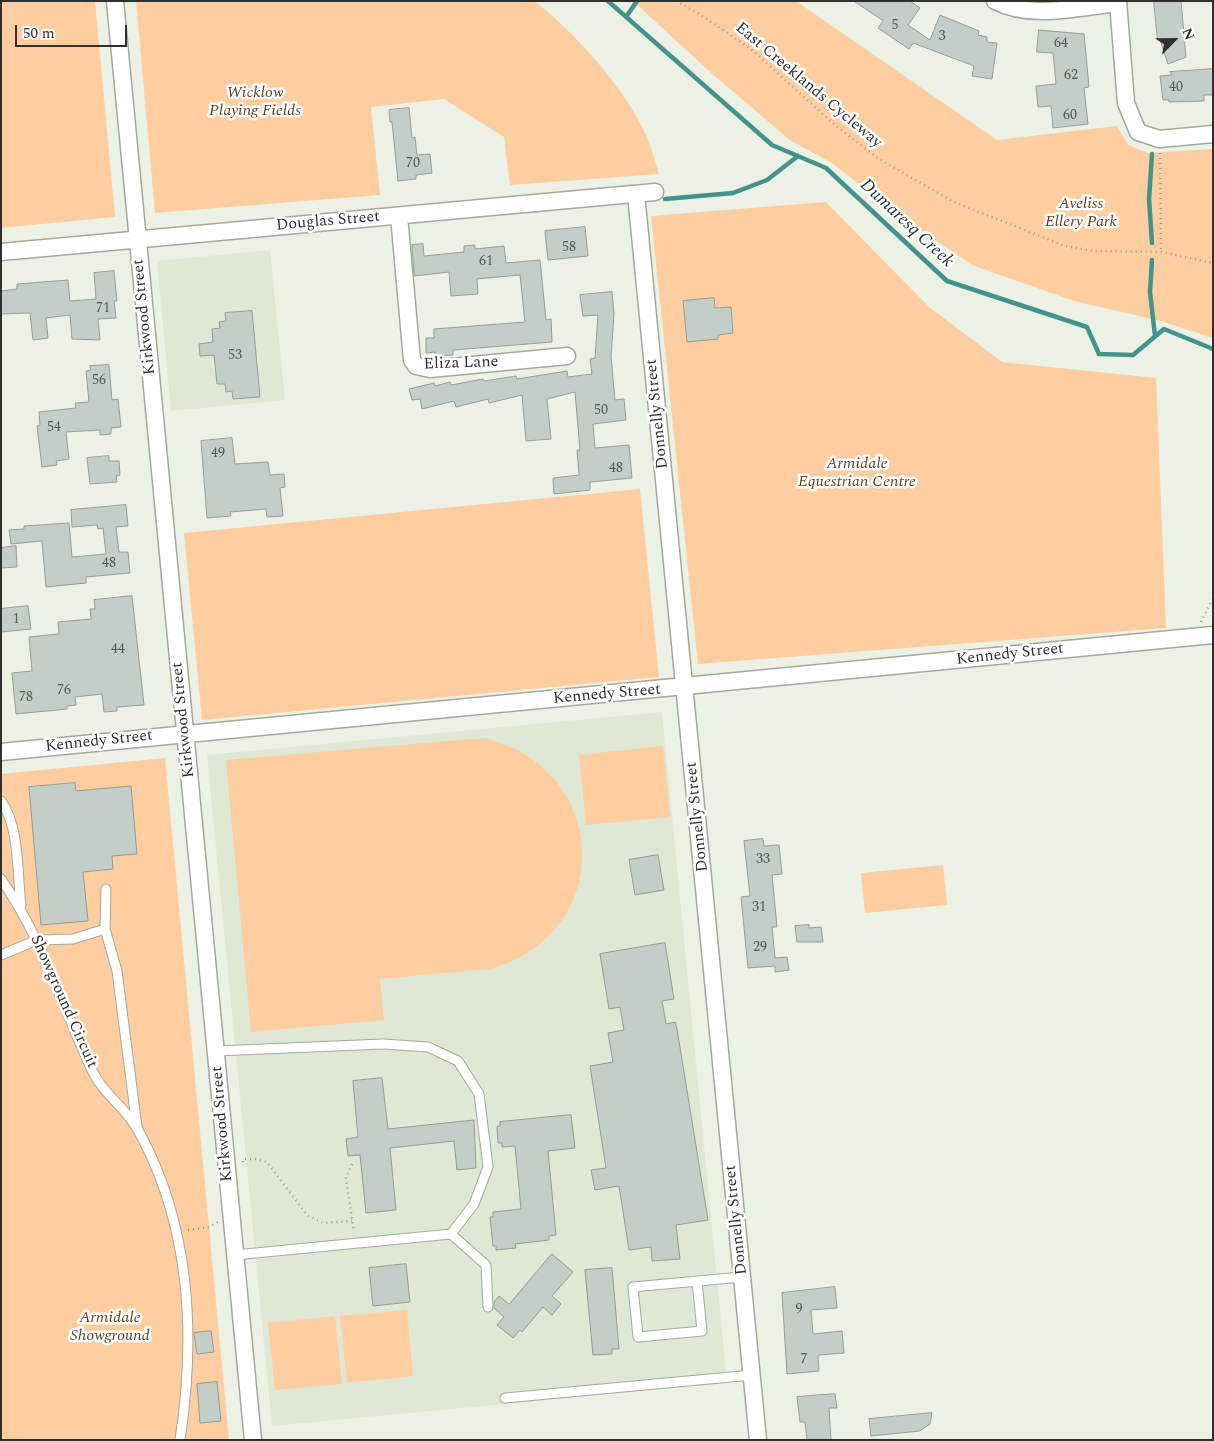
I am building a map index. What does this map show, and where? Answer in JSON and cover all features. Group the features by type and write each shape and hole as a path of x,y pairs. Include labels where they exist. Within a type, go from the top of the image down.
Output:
{"street":[{"name":"Kirkwood Street","path":"115,1 253,1440"},
{"path":"995,1 1015,10 1033,11 1118,2 1126,103 1138,132 1159,139 1213,134"},
{"name":"Douglas Street","path":"1,252 137,238 655,192"},
{"name":"Donnelly Street","path":"636,194 758,1440"},
{"name":"Eliza Lane","path":"399,216 412,360 416,366 430,368 567,356"},
{"name":"Kennedy Street","path":"1,752 685,688 1213,635"}],"lane":[{"path":"1,801 7,810 13,829 21,908"},
{"name":"Showground Circuit","path":"1,879 21,908 37,940 93,1073 138,1129 155,1165 178,1231 186,1273 189,1311 189,1358 180,1440"},
{"path":"106,889 105,929 117,971 138,1129"},
{"path":"1,955 37,940 73,939 105,929"},
{"path":"216,1051 383,1044 428,1047 458,1061 479,1094 488,1167 474,1204 451,1234"},
{"path":"235,1255 451,1234 486,1265 488,1307"},
{"path":"697,1281 702,1331 638,1337 633,1287 697,1281 742,1277"},
{"path":"504,1398 752,1375"}],"path":[{"name":"East Creeklands Cycleway","path":"676,1 751,48 836,126 879,159 948,198 1011,226 1065,246 1093,251 1161,252 1213,263"},
{"path":"1160,148 1161,252"},
{"path":"1194,637 1213,598"},
{"path":"243,1159 267,1162 307,1215 323,1223 352,1221"},
{"path":"352,1164 346,1178 356,1243"},
{"path":"178,1231 209,1227 218,1221"}],"shaded area":[{"path":"270,250 285,400 171,411 157,261"},
{"path":"662,712 727,1383 272,1426 207,755"}],"green space":[{"path":"1,1 95,1 115,217 1,228"},
{"name":"Wicklow Playing Fields","path":"136,1 534,1 582,45 627,101 649,142 659,174 510,185 504,137 444,99 371,107 380,195 155,213"},
{"name":"Aveliss Ellery Park","path":"633,1 796,1 997,140 1117,126 1128,145 1148,153 1213,149 1213,338 1161,321 1074,301 972,265 897,214 832,163 791,141 709,71"},
{"name":"Armidale Equestrian Centre","path":"826,202 928,306 1002,362 1156,378 1166,628 698,664 651,216"},
{"path":"640,489 659,677 202,720 184,533"},
{"path":"484,738 526,755 556,782 575,815 582,852 577,888 560,922 531,950 490,969 380,979 384,1020 251,1032 226,760"},
{"path":"663,746 670,817 586,825 579,755"},
{"name":"Armidale Showground","path":"165,758 229,1440 1,1440 1,774"},
{"path":"943,865 947,905 865,913 861,873"},
{"path":"407,1310 413,1376 347,1383 340,1316"},
{"path":"335,1316 342,1384 275,1390 268,1323"}],"building":[{"path":"854,1 910,1 920,8 908,25 930,40 940,15 979,31 978,35 987,37 987,42 997,43 992,79 972,76 974,66 913,43 909,49 878,28 883,21"},
{"path":"1154,1 1181,1 1186,57 1168,64 1160,40 1158,40"},
{"path":"1039,30 1084,34 1089,87 1084,88 1088,124 1053,128 1051,106 1038,107 1036,86 1056,84 1053,53 1037,52"},
{"path":"1213,69 1213,95 1204,95 1204,101 1169,102 1169,100 1163,100 1160,76 1172,75 1170,72"},
{"path":"409,108 412,138 415,137 417,155 430,154 432,173 416,175 416,179 398,181 389,110"},
{"path":"585,227 588,256 548,260 545,231"},
{"path":"423,244 424,256 464,252 464,246 475,245 475,249 504,246 506,263 540,260 546,320 551,319 552,342 453,350 453,355 435,356 435,352 426,353 426,338 434,338 434,329 525,322 520,275 477,279 478,294 451,296 449,272 414,276 412,245"},
{"path":"114,271 117,301 114,301 116,318 98,319 100,340 72,339 70,315 46,318 48,338 33,340 30,313 1,314 1,291 17,289 17,284 68,280 70,301 96,299 94,273"},
{"path":"612,292 614,313 611,357 615,400 624,399 626,420 593,424 595,448 629,445 632,478 590,482 590,490 554,494 553,478 579,475 577,450 580,450 575,392 547,399 551,439 526,441 522,395 489,403 488,399 456,407 454,401 422,409 420,399 412,400 409,389 434,383 435,386 450,382 451,385 483,379 484,381 516,376 517,379 567,371 568,377 592,374 590,359 595,358 598,315 583,316 580,295"},
{"path":"714,298 715,308 731,307 733,333 718,335 718,339 687,342 683,301"},
{"path":"252,311 260,397 233,399 232,391 226,392 225,384 217,384 214,355 200,356 199,344 213,342 212,329 220,328 219,322 226,321 225,313"},
{"path":"109,365 112,400 118,399 121,427 111,428 111,434 100,435 100,430 66,432 69,459 56,461 57,465 42,467 37,426 40,425 39,412 76,408 75,403 89,402 86,371 91,370 90,366"},
{"path":"232,438 235,464 268,462 270,475 284,474 285,487 280,488 283,516 267,517 266,509 230,512 231,516 207,518 201,441"},
{"path":"109,456 109,461 119,461 120,475 116,476 117,482 90,484 87,458"},
{"path":"126,505 128,526 116,527 119,552 128,552 130,573 86,577 86,583 46,587 42,541 11,544 9,530 24,529 24,526 69,523 72,557 106,554 103,528 98,529 97,525 72,527 71,510"},
{"path":"16,546 17,567 1,568 1,548"},
{"path":"132,596 144,705 117,707 117,711 104,712 102,694 75,697 76,705 67,706 67,709 16,714 12,673 32,671 29,637 59,634 58,622 91,619 90,609 95,609 94,600"},
{"path":"28,606 31,629 1,632 1,609"},
{"path":"75,783 76,791 131,786 137,854 112,856 113,869 83,872 88,921 41,925 29,787"},
{"path":"763,839 764,846 779,845 782,874 772,875 777,927 772,927 775,958 787,957 789,970 775,972 775,966 748,968 741,897 750,896 744,841"},
{"path":"658,855 664,890 635,895 629,860"},
{"path":"809,925 809,928 821,927 823,942 797,942 795,926"},
{"path":"665,943 674,999 662,1001 666,1024 675,1022 677,1029 708,1220 676,1225 680,1259 652,1261 651,1247 629,1250 619,1186 595,1190 591,1170 606,1168 590,1066 613,1062 608,1033 624,1030 620,1007 609,1009 600,954"},
{"path":"382,1078 388,1129 474,1120 476,1168 457,1170 454,1141 390,1148 396,1210 366,1213 360,1155 348,1156 346,1139 358,1137 353,1081"},
{"path":"571,1115 575,1148 548,1151 556,1235 549,1236 549,1240 515,1244 516,1248 496,1250 496,1246 493,1246 490,1217 493,1217 493,1212 521,1209 515,1146 502,1147 502,1143 498,1143 497,1126 500,1126 500,1122"},
{"path":"552,1254 573,1272 552,1296 561,1304 552,1315 543,1307 522,1332 520,1330 513,1338 497,1325 504,1317 494,1308 494,1302 499,1296 509,1304"},
{"path":"406,1264 410,1302 373,1306 369,1268"},
{"path":"612,1268 619,1349 612,1349 612,1354 593,1355 585,1270"},
{"path":"835,1287 837,1308 811,1310 813,1334 842,1331 844,1353 819,1355 819,1371 787,1374 782,1293"},
{"path":"211,1331 214,1352 197,1354 194,1333"},
{"path":"217,1382 221,1421 200,1423 197,1384"},
{"path":"835,1394 837,1408 829,1408 831,1440 807,1440 805,1422 800,1422 797,1397"},
{"path":"932,1413 930,1424 920,1431 871,1436 869,1419"}],"waterway":[{"name":"Dumaresq Creek","path":"608,1 772,145 826,168 947,281 1087,327 1099,354 1133,355 1164,329 1213,349"},
{"path":"626,17 637,1"},
{"path":"1152,154 1149,199 1152,243"},
{"path":"665,199 733,193 767,180 798,156"},
{"path":"1152,260 1150,292 1155,336"}]}
